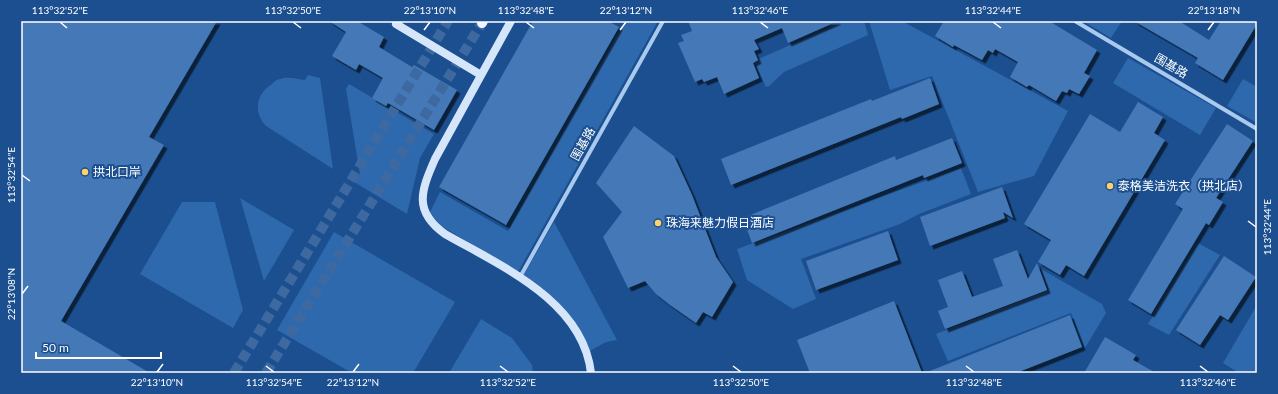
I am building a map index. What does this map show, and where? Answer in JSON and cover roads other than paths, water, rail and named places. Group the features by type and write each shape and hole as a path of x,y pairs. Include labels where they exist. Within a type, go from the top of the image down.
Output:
{"street":[{"path":"398,21 396,24 481,75"},
{"path":"511,21 435,159 423,194 423,208 435,227 520,277 542,293 561,310 576,330 587,354 591,373"},
{"name":"围基路","path":"520,277 663,21"},
{"name":"围基路","path":"1075,21 1257,129"}],"tunnel":[{"path":"234,373 448,21"},
{"path":"266,373 482,23"}],"place":[{"name":"拱北口岸","path":"85,172"},
{"name":"泰格美洁洗衣（拱北店）","path":"1110,186"},
{"name":"珠海来魅力假日酒店","path":"658,223"}]}
